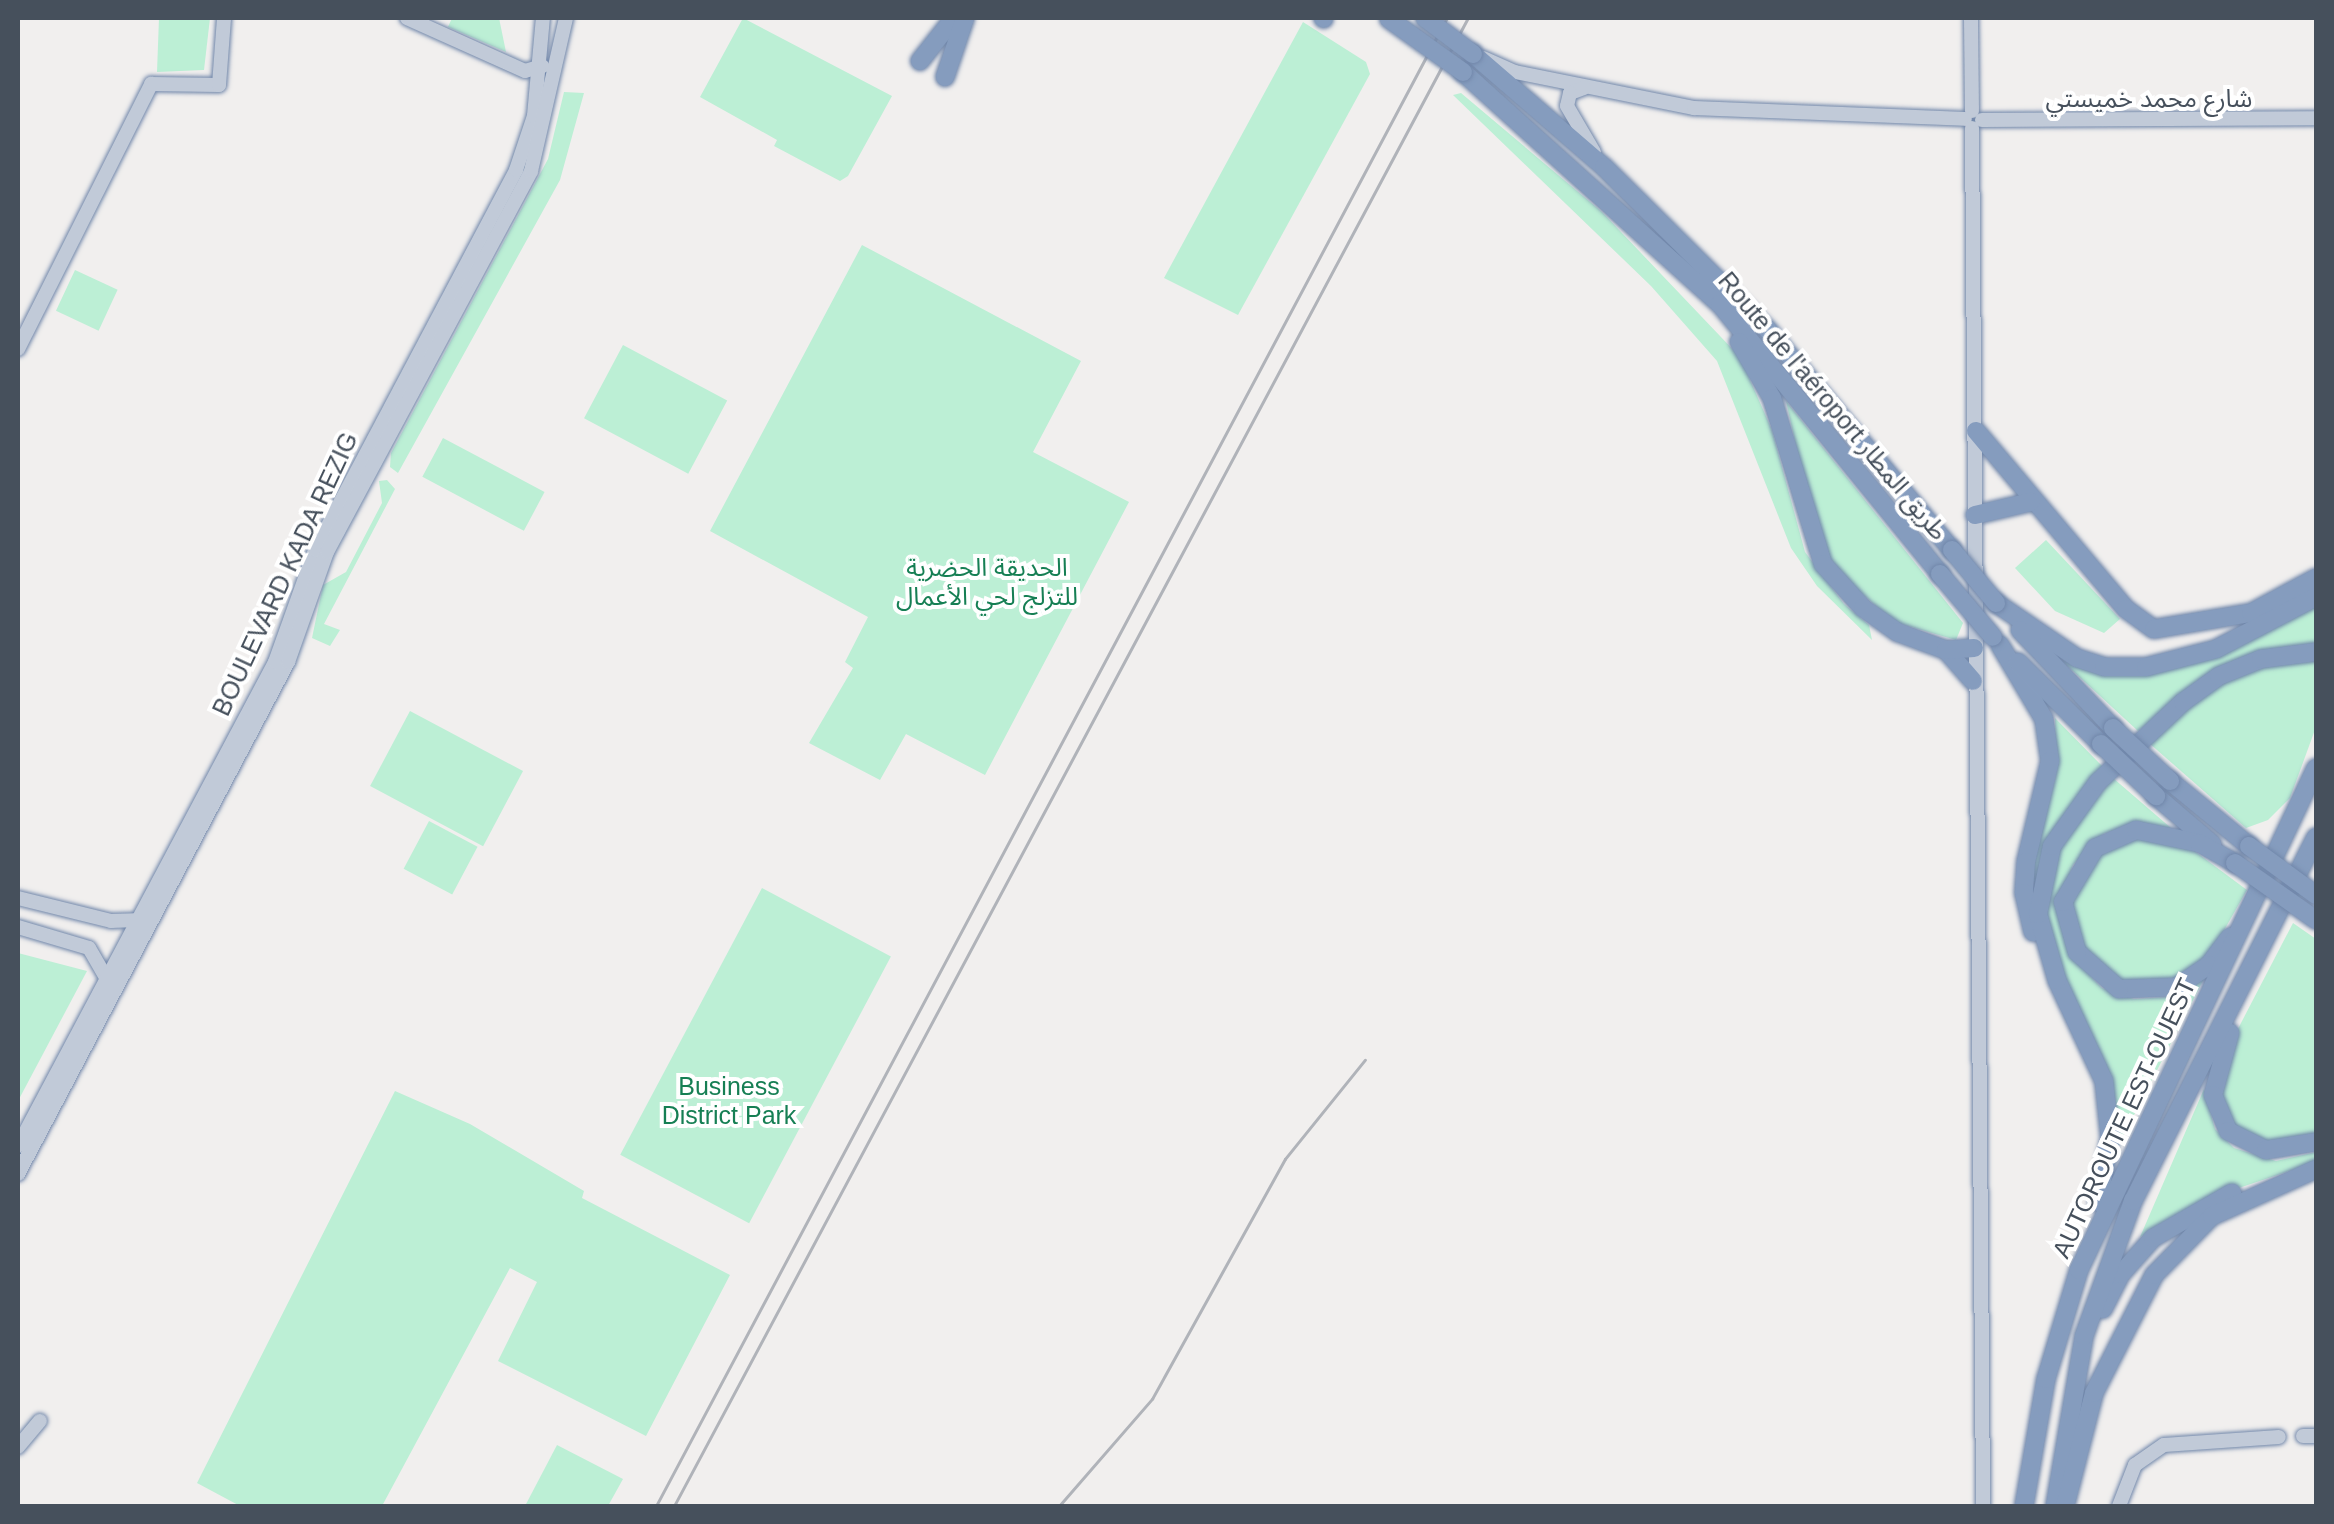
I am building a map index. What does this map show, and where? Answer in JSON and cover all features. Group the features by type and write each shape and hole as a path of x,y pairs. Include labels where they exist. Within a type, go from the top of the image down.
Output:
{"highway":[{"path":"920,61 954,18"},
{"path":"945,77 965,18"},
{"name":"Route de l'aéroport طريق المطار","path":"1388,18 1462,72 1626,214 1720,304 1996,641"},
{"name":"Route de l'aéroport طريق المطار","path":"1424,18 1473,54 1604,166 1768,330 1996,603"},
{"path":"1626,214 1754,362 1772,398 1822,564 1886,624 1946,650 1973,681"},
{"path":"1976,431 2030,502 2126,609 2154,629 2252,613 2316,578"},
{"path":"1975,514 2030,502"},
{"path":"1996,603 2077,658 2104,668 2146,668 2216,649 2316,597"},
{"path":"1996,603 2113,728 2170,782 2316,895"},
{"path":"1996,641 2156,796 2235,863 2316,920"},
{"path":"1996,641 2044,720 2050,760 2024,893 2028,920 2104,1081 2110,1138 2079,1270"},
{"path":"1946,650 1974,648"},
{"path":"2057,980 2038,914 2042,876 2064,824 2182,702 2247,665 2312,652"},
{"name":"AUTOROUTE EST-OUEST","path":"2024,1506 2046,1379 2079,1270 2157,1095 2258,901 2316,768"},
{"path":"2235,863 2152,829 2108,838 2083,860 2063,902 2077,952 2119,989 2165,990 2208,965 2258,901"},
{"name":"AUTOROUTE EST-OUEST","path":"2055,1506 2093,1304 2133,1201 2316,841"},
{"path":"2262,952 2219,1062 2214,1106 2228,1132 2255,1148 2316,1142"},
{"path":"2073,1405 2105,1304 2141,1249 2208,1204 2316,1168"},
{"path":"2065,1506 2094,1393 2154,1275 2212,1216 2316,1168"}],"main road":[{"path":"18,349 150,84 219,85 224,18"},
{"path":"407,18 525,71 543,59 543,18"},
{"name":"BOULEVARD KADA REZIG","path":"18,1146 275,662 315,550 516,170 554,18"},
{"name":"BOULEVARD KADA REZIG","path":"18,1174 288,662 320,572 531,171 566,18"},
{"path":"1972,18 1976,431 1973,681 1983,1506"},
{"name":"شارع محمد خميستي","path":"1473,54 1515,72 1694,108 1973,120 2316,118"},
{"path":"1595,87 1570,92 1566,106 1604,166"},
{"path":"18,898 111,921 136,920"},
{"path":"18,927 89,948 106,977"},
{"path":"18,1448 40,1421"},
{"path":"2118,1506 2135,1465 2164,1445 2279,1437"}],"green space":[{"path":"159,18 210,18 204,70 157,72"},
{"path":"452,18 499,18 506,52 448,27"},
{"path":"743,18 892,96 848,176 840,181 774,146 777,140 700,97"},
{"path":"1303,22 1366,62 1370,74 1238,315 1164,278"},
{"path":"564,92 584,93 560,180 398,473 390,467 391,453 548,159"},
{"path":"1461,93 1602,212 1740,357 1772,430 1805,552 1844,604 1869,625 1872,640 1817,586 1791,548 1717,361 1651,286 1453,95"},
{"name":"الحديقة الحضرية للتزلج لحي الأعمال","path":"862,245 1081,361 1033,452 1129,502 985,775 906,734 880,780 809,743 853,668 845,662 868,617 710,531"},
{"path":"75,270 118,290 99,331 56,311"},
{"path":"623,345 727,400 688,474 584,418"},
{"path":"1786,401 1963,623 1956,640 1894,622 1841,575 1827,552 1802,474"},
{"path":"443,438 545,492 524,531 422,477"},
{"path":"387,480 395,489 324,624 340,630 330,646 312,638 323,585 346,572 382,503 379,481"},
{"path":"2046,540 2120,619 2104,633 2055,611 2015,568"},
{"path":"2316,606 2316,643 2269,650 2215,670 2138,731 2061,660 2082,667 2231,649"},
{"path":"2316,659 2316,727 2290,798 2268,820 2246,828 2149,743 2206,692 2252,668"},
{"path":"410,711 523,771 483,846 370,786"},
{"path":"2055,718 2104,768 2050,836 2032,901 2032,865 2056,776"},
{"path":"2113,778 2171,828 2130,825 2103,834 2073,865 2058,904 2070,955 2102,988 2134,999 2167,997 2208,971 2114,1154 2110,1087 2056,962 2045,916 2060,846"},
{"path":"429,821 478,847 452,895 404,869"},
{"path":"2134,834 2185,844 2247,890 2210,955 2177,980 2122,983 2086,955 2071,905 2092,857"},
{"name":"Business District Park","path":"762,888 891,957 749,1223 620,1155"},
{"path":"2293,923 2316,939 2316,1140 2285,1148 2236,1135 2219,1102 2228,1048"},
{"path":"18,953 87,971 18,1101"},
{"path":"2204,1089 2215,1129 2234,1148 2276,1161 2316,1152 2316,1162 2218,1195 2140,1237"},
{"path":"395,1091 470,1124 584,1191 582,1198 730,1275 646,1436 498,1361 537,1282 510,1268 382,1506 240,1506 197,1483"},
{"path":"557,1445 623,1479 608,1506 525,1506"}],"railway":[{"path":"656,1506 1447,18"},
{"path":"674,1506 1468,18"},
{"path":"1059,1506 1152,1399 1285,1159 1365,1060"}]}
